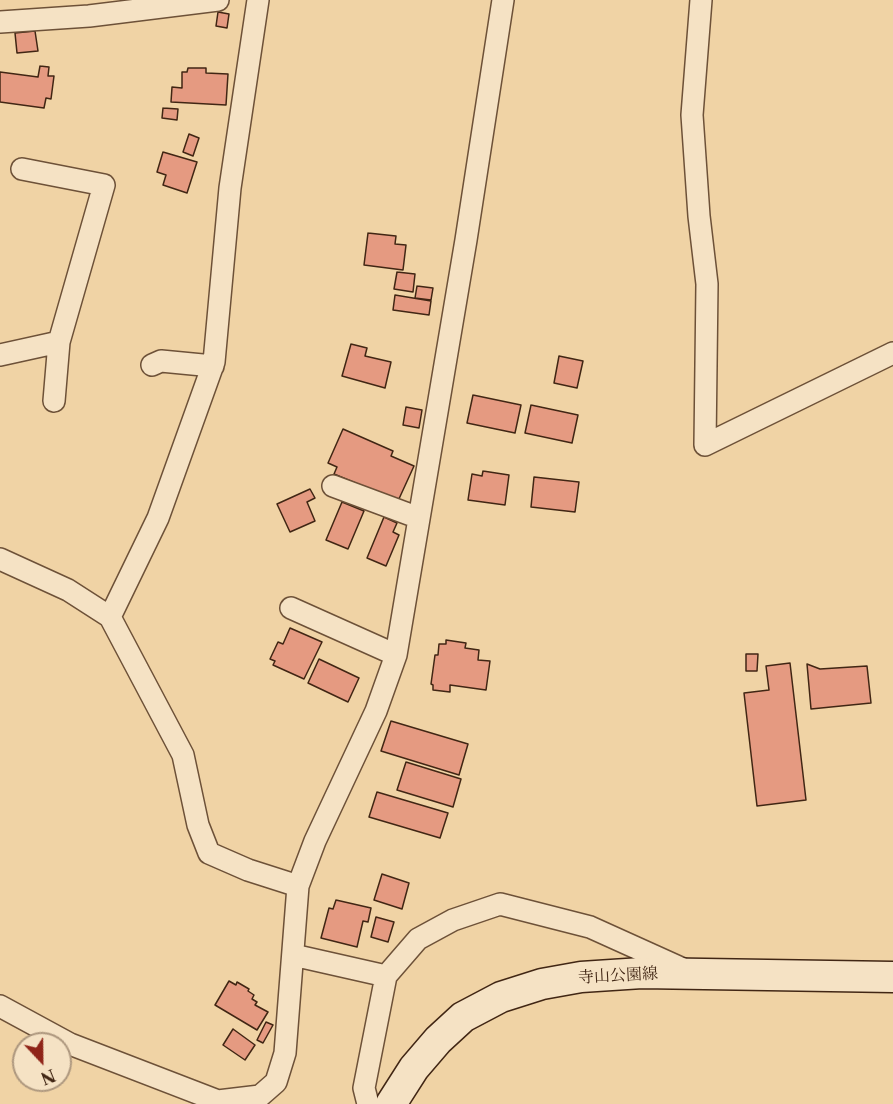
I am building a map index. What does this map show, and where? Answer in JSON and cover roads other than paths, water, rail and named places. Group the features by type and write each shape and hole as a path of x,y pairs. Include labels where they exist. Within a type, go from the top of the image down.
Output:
{"main road":[{"name":"寺山公園線","path":"391,1104 414,1068 438,1040 463,1017 501,997 542,984 581,977 642,973 893,977"}],"street":[{"path":"0,22 89,16 218,0"},
{"path":"110,617 158,518 213,366 230,188 258,0"},
{"path":"0,1006 70,1044 218,1101 268,1096 276,1082 285,1053 298,886 315,841 376,711 396,655 466,240 503,0"},
{"path":"701,0 692,115 699,216 707,284 705,446 893,353"},
{"path":"22,169 104,185 59,342 54,401"},
{"path":"0,355 59,342"},
{"path":"152,365 161,361 213,366"},
{"path":"333,486 419,518"},
{"path":"0,559 68,590 110,617 183,755 198,825 209,853 249,870 298,886"},
{"path":"291,608 396,655"},
{"path":"368,1104 364,1089 386,976 418,939 453,920 500,904 591,927 694,974"},
{"path":"293,955 386,976"}]}
